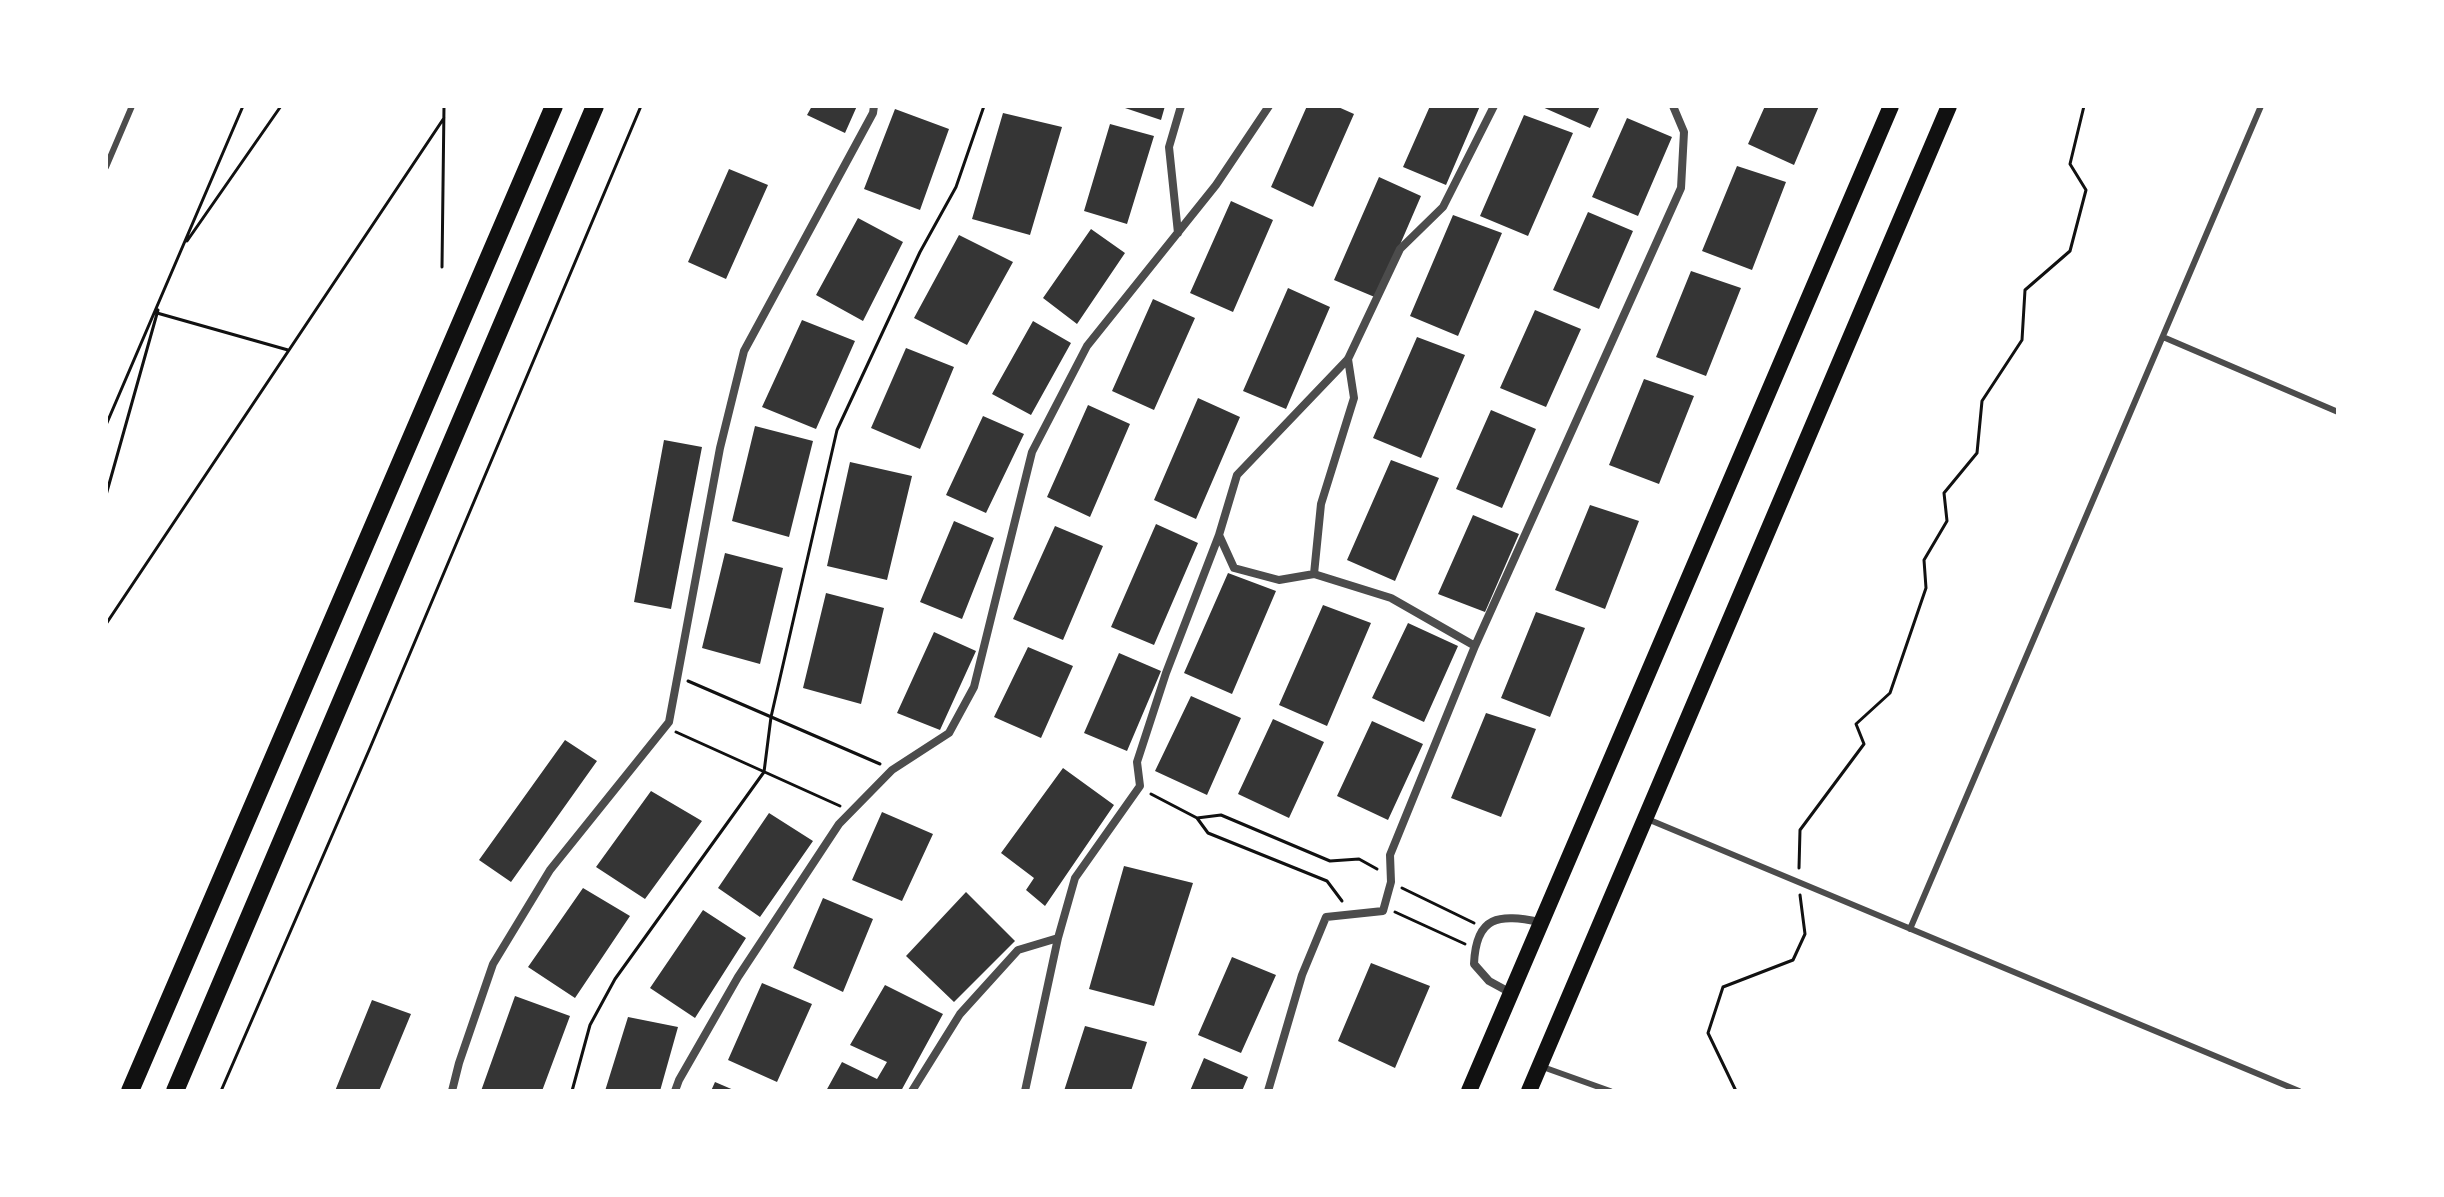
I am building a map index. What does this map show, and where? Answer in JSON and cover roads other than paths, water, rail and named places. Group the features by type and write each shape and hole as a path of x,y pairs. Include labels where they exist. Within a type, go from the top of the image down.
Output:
{"main road":[{"path":"130,1091 554,106"},
{"path":"175,1091 595,106"},
{"path":"1469,1091 1891,106"},
{"path":"1529,1091 1949,106"}],"street":[{"path":"452,1091 493,964 550,870 669,722 720,448 744,351 874,106"},
{"path":"1178,233 1169,147 1181,106"},
{"path":"675,1091 738,977 839,824 892,770 949,733 974,687 1032,452 1087,346 1216,185 1269,106"},
{"path":"1025,1091 1058,938 1075,878 1140,786 1137,762 1166,673 1219,535 1237,475 1348,359 1400,249 1443,207 1494,106"},
{"path":"1268,1091 1302,975 1326,917 1383,911 1391,882 1390,855 1475,646 1681,188 1684,132 1673,106"},
{"path":"1314,574 1321,504 1354,398 1348,359"},
{"path":"1219,535 1234,568 1279,580 1314,574 1391,598 1475,646"},
{"path":"1511,993 1489,981 1474,964 1475,940 1489,923 1512,916 1540,922"},
{"path":"912,1091 960,1014 1018,950 1058,938"}],"lane":[{"path":"106,167 132,106"},
{"path":"1910,929 2261,106"},
{"path":"2163,337 2338,412"},
{"path":"1645,818 2299,1091"},
{"path":"1540,1066 1610,1091"}]}
